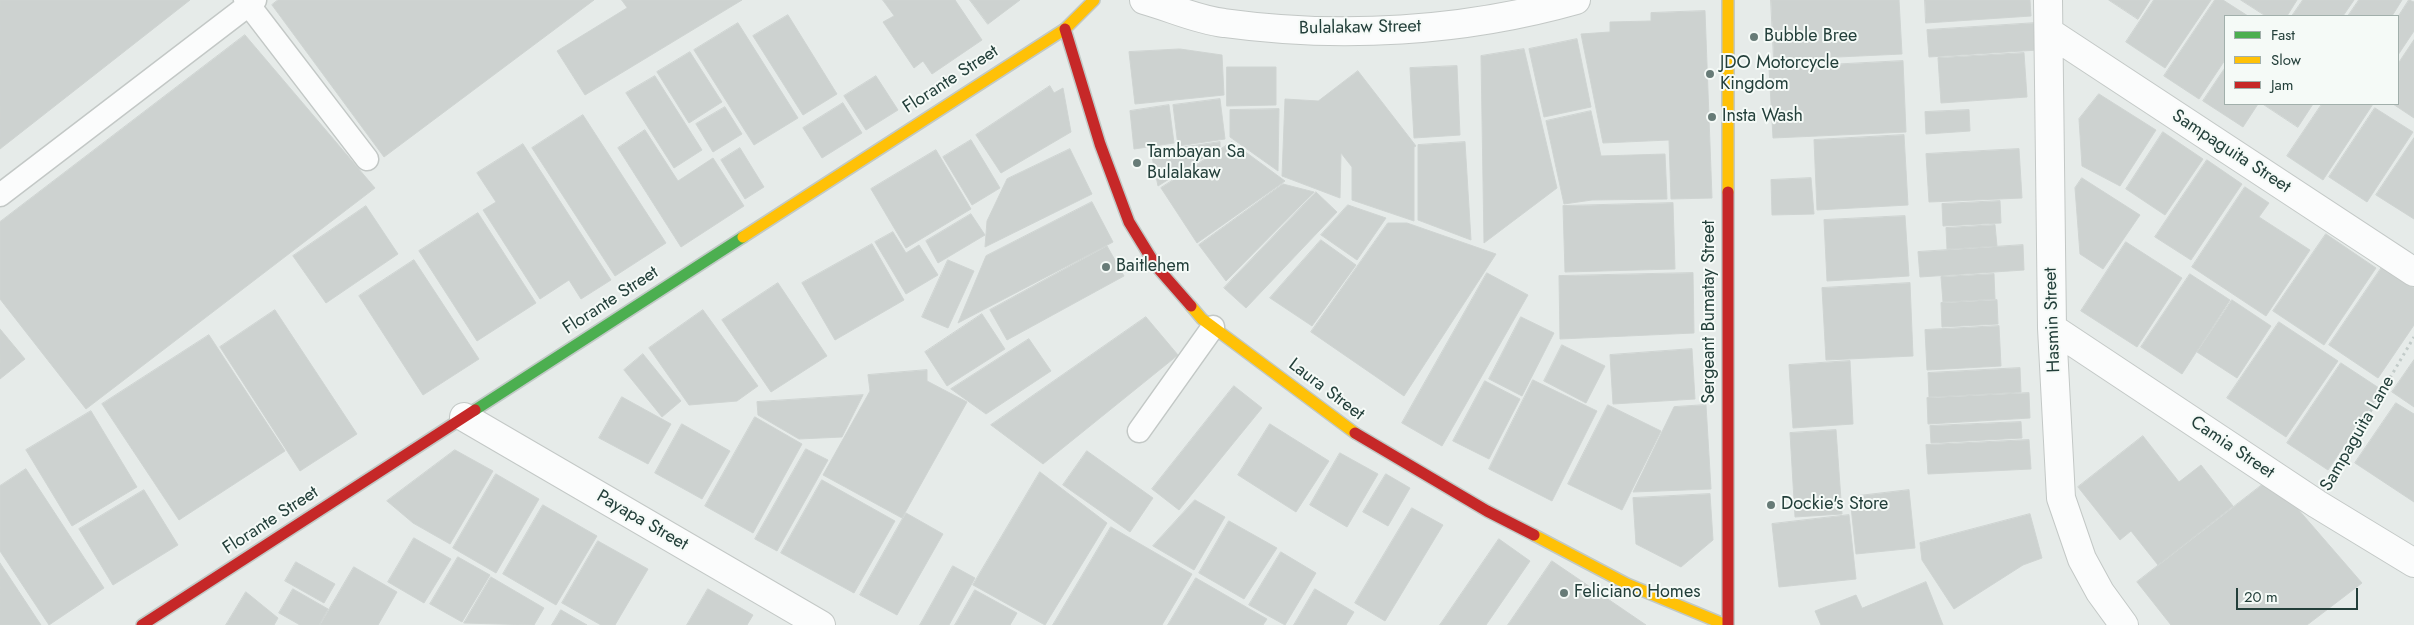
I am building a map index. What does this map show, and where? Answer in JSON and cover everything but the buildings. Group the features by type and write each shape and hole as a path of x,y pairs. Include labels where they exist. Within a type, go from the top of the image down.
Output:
{"street":[{"name":"Florante Street","path":"142,625 1065,29 1094,0"},
{"name":"Bulalakaw Street","path":"1144,0 1222,23 1323,32 1417,28 1479,21 1534,12 1576,0"},
{"name":"Sergeant Bumatay Street","path":"1727,625 1728,0"},
{"name":"Hasmin Street","path":"2048,0 2052,328 2061,498 2082,559 2100,592 2124,625"},
{"name":"Laura Street","path":"1065,29 1100,144 1129,222 1156,266 1202,319 1363,439 1487,511 1627,584 1727,625"},
{"name":"Sampaguita Street","path":"2049,32 2414,272"},
{"name":"Camia Street","path":"2052,328 2317,504 2414,563"},
{"name":"Payapa Street","path":"464,417 821,625"}],"lane":[{"path":"0,195 250,2 367,159"},
{"path":"1139,431 1213,327"}],"path":[{"name":"Sampaguita Lane","path":"2317,504 2414,337"}],"traffic: fast":[{"path":"475,410 743,237"}],"traffic: slow":[{"path":"743,237 1065,29 1094,0"},
{"path":"1728,0 1728,192"},
{"path":"1191,306 1202,319 1355,433"},
{"path":"1534,535 1627,584 1726,625"}],"traffic: jam":[{"path":"1065,29 1100,144 1129,222 1156,266 1191,306"},
{"path":"1728,192 1728,625"},
{"path":"142,625 475,410"},
{"path":"1355,433 1487,511 1534,535"}],"place":[{"name":"Bubble Bree","path":"1754,37"},
{"name":"JDO Motorcycle Kingdom","path":"1710,74"},
{"name":"Insta Wash","path":"1712,117"},
{"name":"Tambayan Sa Bulalakaw","path":"1137,163"},
{"name":"Baitlehem","path":"1106,267"},
{"name":"Dockie's Store","path":"1771,505"},
{"name":"Feliciano Homes","path":"1564,593"}]}
